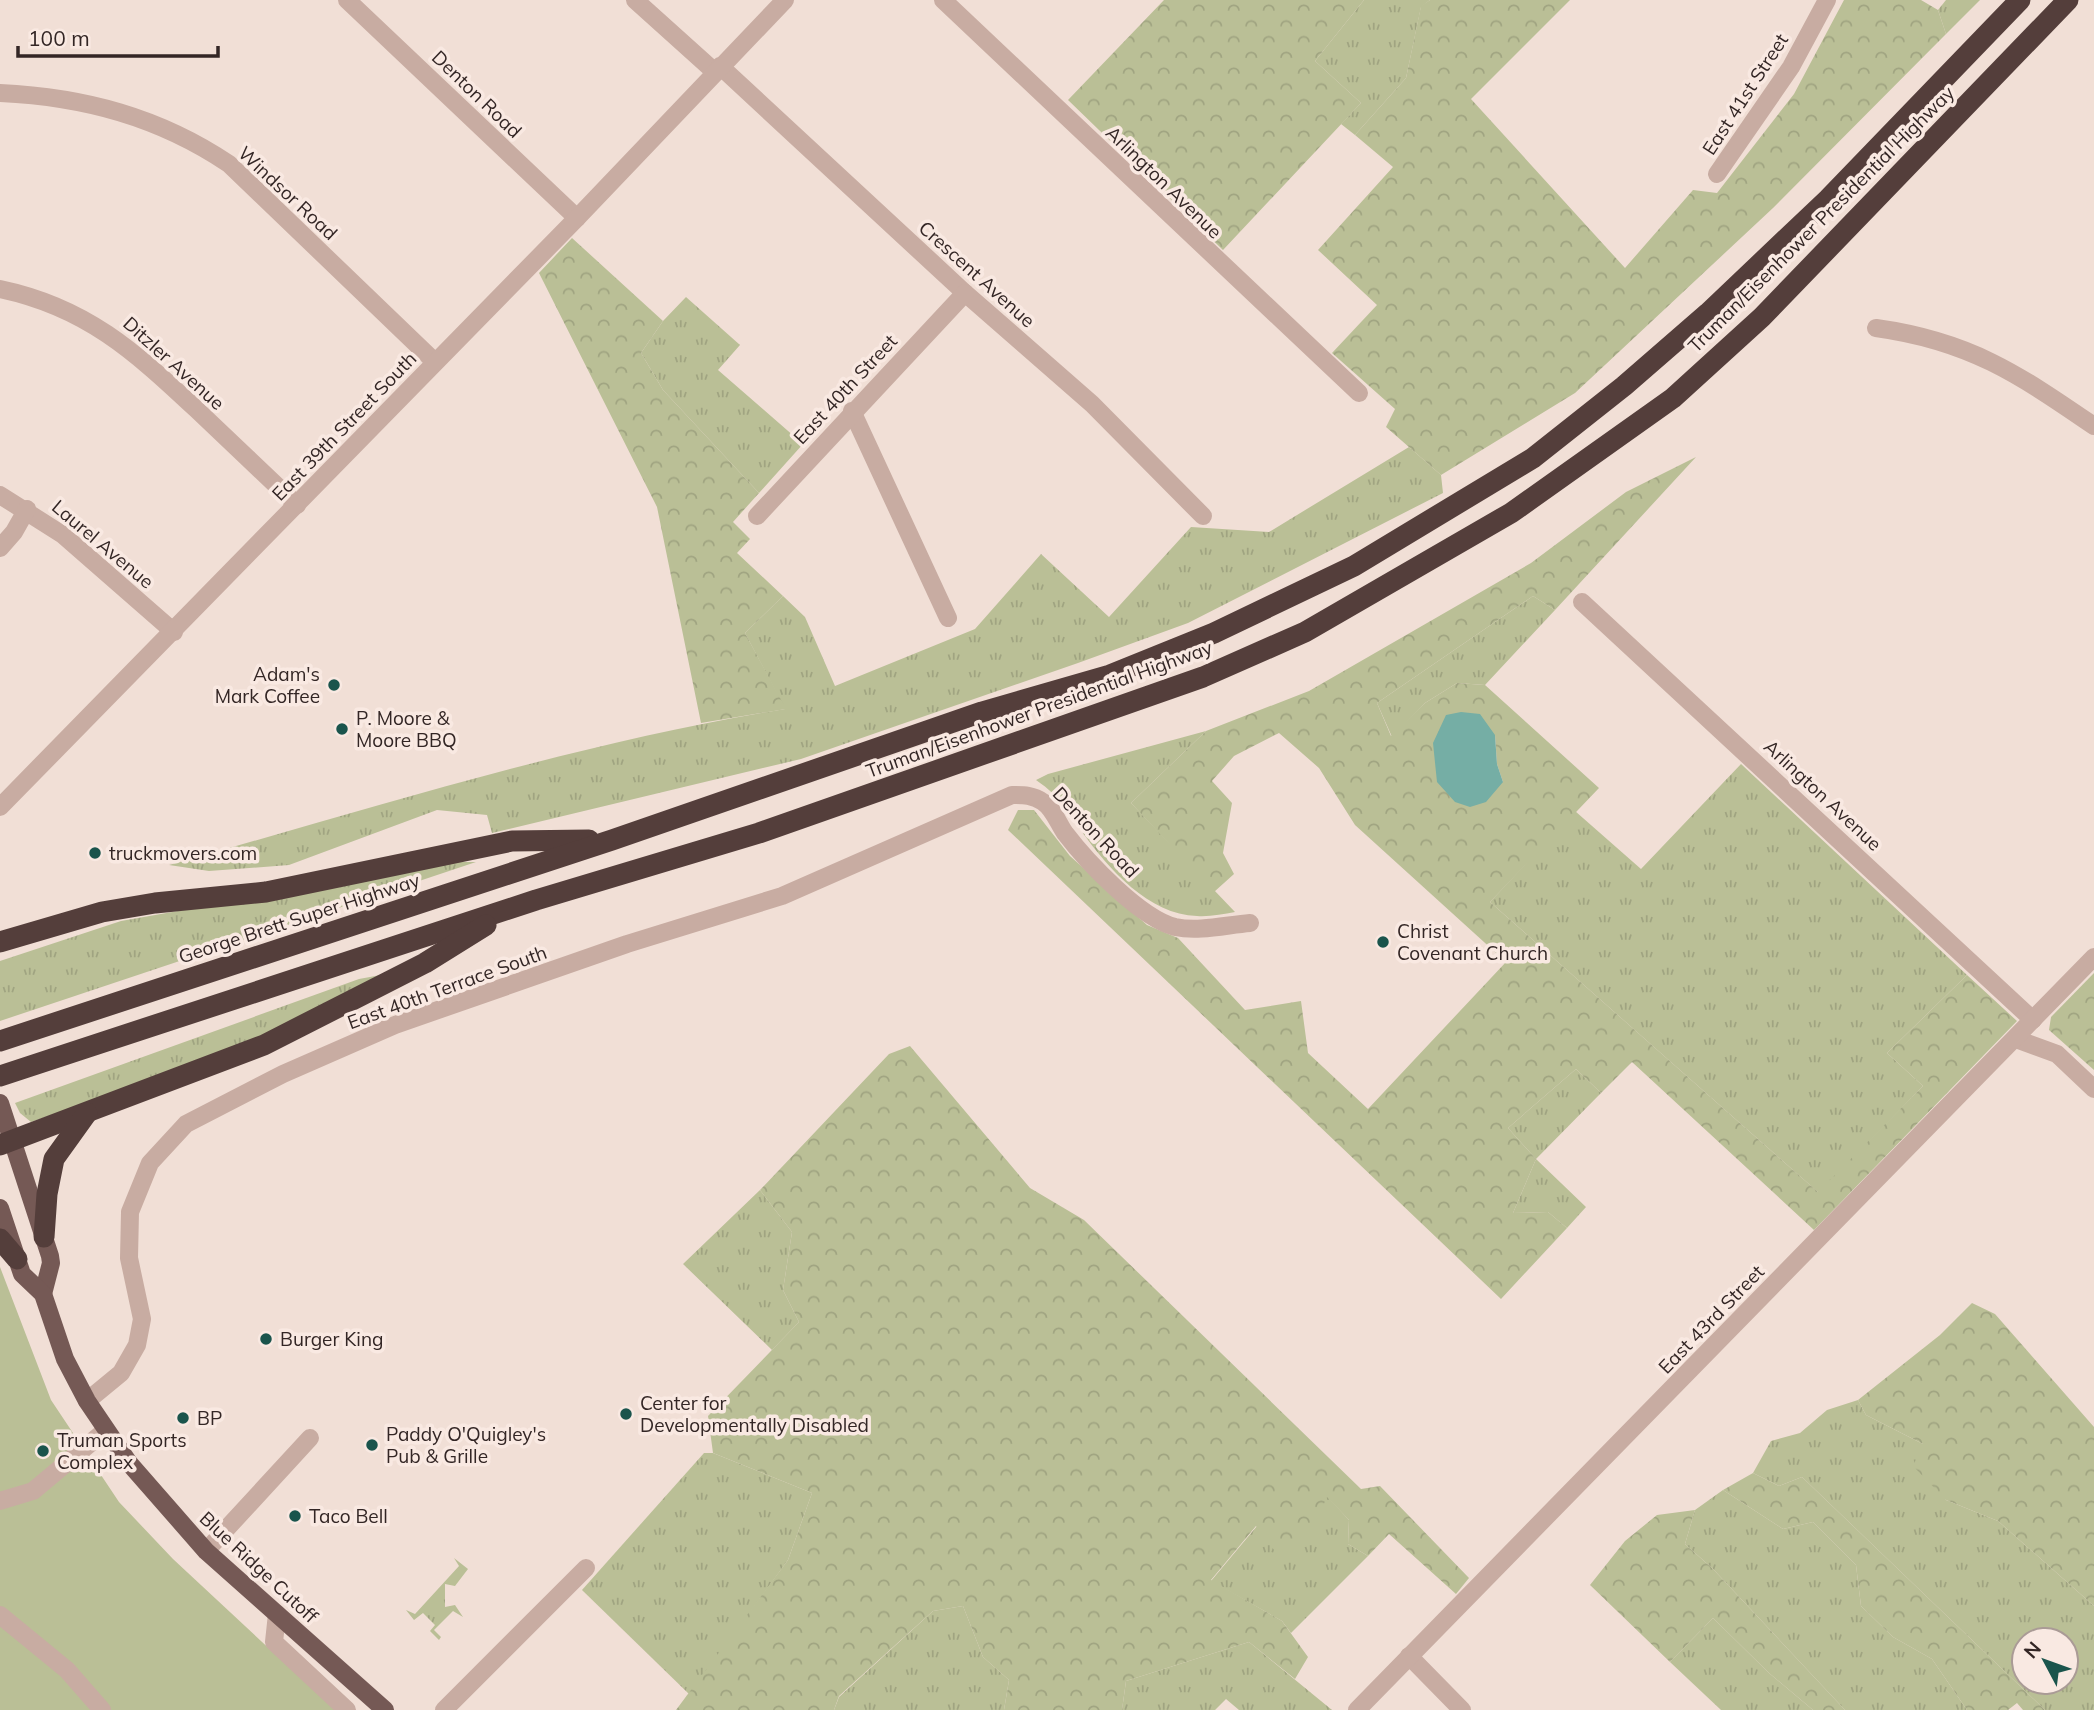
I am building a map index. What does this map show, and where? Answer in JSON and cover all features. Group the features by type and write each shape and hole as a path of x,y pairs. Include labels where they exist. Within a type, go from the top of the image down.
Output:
{"highway":[{"name":"Truman/Eisenhower Presidential Highway","path":"612,840 982,712 1110,675 1214,633 1354,566 1439,517 1532,458 1624,386 1708,313 1828,199 2020,0"},
{"name":"Truman/Eisenhower Presidential Highway","path":"514,907 759,833 1203,677 1305,632 1511,513 1673,398 1762,317 2068,0"},
{"path":"0,942 102,912 155,903 266,892 512,841 612,840"},
{"name":"George Brett Super Highway","path":"0,1041 612,840"},
{"path":"0,1076 514,907"},
{"path":"6,1143 264,1045 425,963 514,907"},
{"path":"44,1237 47,1194 54,1159 88,1112"},
{"path":"0,1239 16,1258"}],"main road":[{"path":"2,1111 6,1143 44,1237 51,1263 43,1294"},
{"name":"Blue Ridge Cutoff","path":"0,1208 22,1274 43,1294 65,1359 87,1401 129,1463 206,1551 385,1710"}],"street":[{"name":"Denton Road","path":"348,0 577,218"},
{"name":"Crescent Avenue","path":"635,0 718,69 1092,404 1203,516"},
{"name":"East 39th Street South","path":"0,807 577,218 785,0"},
{"name":"Arlington Avenue","path":"943,0 1359,393"},
{"name":"East 41st Street","path":"1717,174 1791,67 1827,0"},
{"name":"Windsor Road","path":"0,93 29,94 128,113 201,145 229,164 435,362"},
{"name":"Ditzler Avenue","path":"0,289 26,294 72,312 105,330 136,352 297,505"},
{"name":"East 40th Street","path":"757,516 852,411 965,293"},
{"path":"1876,328 1950,343 1982,355 2017,373 2094,426"},
{"path":"852,411 948,618"},
{"name":"Laurel Avenue","path":"0,495 27,509 63,535 174,632"},
{"path":"0,548 14,532 27,509"},
{"name":"Arlington Avenue","path":"1582,602 2033,1020"},
{"name":"East 40th Terrace South","path":"87,1401 121,1373 137,1345 142,1319 129,1258 130,1212 139,1183 150,1163 186,1124 283,1074 395,1025 627,944 782,896 1012,795 1027,795"},
{"name":"Denton Road","path":"1027,795 1046,803 1066,834 1112,883 1150,916 1175,927 1202,929 1251,923"},
{"name":"East 43rd Street","path":"1356,1710 2094,957"},
{"path":"2016,1039 2057,1054 2094,1089"},
{"path":"0,1501 33,1491 106,1430"},
{"path":"206,1551 310,1438"},
{"path":"444,1710 586,1568"},
{"path":"277,1614 274,1642 347,1710"},
{"path":"0,1615 67,1670 102,1710"},
{"path":"1409,1656 1461,1710"}],"green space":[{"path":"1164,0 1364,0 1315,61 1361,103 1223,250 1068,100"},
{"path":"1364,0 1430,0 1421,7 1406,78 1355,135 1341,124 1361,103 1315,61"},
{"path":"1430,0 1570,0 1471,99 1625,268 1693,190 1717,193 1794,94 1844,0 1921,0 1938,10 1946,34 1773,208 1575,393 1441,475 1386,427 1395,409 1332,353 1377,305 1318,250 1393,167 1355,135 1406,78 1421,6"},
{"path":"1946,0 1980,0 1946,34 1938,10"},
{"path":"572,238 663,321 641,353 663,390 759,493 733,522 750,539 737,553 783,596 745,633 786,709 701,723 657,507 539,273"},
{"path":"686,297 740,345 718,370 803,444 759,493 663,390 641,353 663,321"},
{"path":"1409,447 1441,475 1443,493 1188,623 801,759 492,833 487,815 437,810 289,865 209,871 169,865 552,758 707,723 785,709 745,633 783,596 805,617 835,686 975,629 1041,554 1109,617 1191,527 1269,532"},
{"path":"1696,457 1555,610 1533,596 1377,703 1391,736 1425,703 1457,683 1485,685 1599,788 1490,902 1818,1192 1923,1086 1887,1053 1967,975 2017,1021 1814,1230 1632,1062 1601,1093 1576,1069 1508,1128 1536,1159 1513,1213 1548,1212 1567,1228 1501,1299 1008,830 1018,810 1034,810 1070,856 1147,925 1178,938 1245,1010 1301,1001 1308,1053 1368,1109 1506,962 1355,825 1319,768 1279,733 1234,756 1212,781 1232,803 1223,853 1234,874 1214,892 1131,803 1206,731 1309,691 1531,563 1626,492","holes":["1495,735 1497,764 1503,782 1437,782"]},
{"path":"1533,596 1555,610 1485,685 1457,683 1425,703 1392,737 1377,703"},
{"path":"1206,731 1131,803 1235,912 1202,916 1179,914 1162,908 1131,887 1092,846 1057,798 1036,780 1048,774"},
{"path":"1741,764 1967,975 1887,1053 1923,1086 1819,1193 1490,902 1575,811 1641,869"},
{"path":"456,862 476,862 0,1021 0,961 121,921"},
{"path":"2094,973 2094,1070 2049,1030 2051,1017"},
{"path":"386,974 221,1057 31,1122 20,1113 15,1103 359,979"},
{"path":"910,1046 1030,1188 1084,1220 1361,1489 1380,1486 1469,1578 1456,1594 1389,1534 1368,1556 1348,1544 1349,1520 1327,1497 1309,1537 1274,1550 1256,1526 1211,1580 1282,1621 1308,1657 1295,1679 1249,1642 1126,1681 1122,1710 1004,1710 1009,1680 983,1657 963,1606 933,1611 839,1696 834,1710 676,1710 788,1560 812,1493 713,1453 708,1416 799,1322 783,1290 792,1232 760,1190 889,1054"},
{"path":"1576,1069 1601,1093 1536,1159 1508,1128"},
{"path":"1536,1159 1586,1207 1567,1228 1548,1212 1513,1213"},
{"path":"760,1190 792,1232 783,1290 799,1322 772,1350 683,1264"},
{"name":"Truman Sports Complex","path":"0,1267 51,1400 119,1502 173,1559 335,1710 0,1710"},
{"path":"1972,1303 1995,1314 2094,1427 2094,1606 1998,1521 1946,1500 1913,1466 1923,1444 1866,1415 1858,1400 1940,1335"},
{"path":"1858,1400 1866,1415 1923,1444 1946,1500 1998,1521 2094,1606 2094,1710 2045,1710 2030,1696 2080,1696 2080,1626 2010,1626 2010,1676 1802,1477 1779,1486 1753,1473 1771,1441 1800,1433 1827,1410"},
{"path":"704,1453 713,1453 812,1493 788,1560 690,1695 582,1590"},
{"path":"1753,1473 1779,1486 1802,1477 2010,1676 2010,1696 2030,1696 2045,1710 2023,1710 2017,1703 2008,1710 1967,1710 1932,1659 1893,1637 1861,1606 1856,1565 1813,1522 1783,1529 1723,1490"},
{"path":"1723,1490 1783,1529 1813,1522 1856,1565 1861,1606 1893,1637 1932,1659 1967,1710 1845,1710 1713,1569 1685,1544 1695,1510"},
{"path":"1327,1496 1349,1520 1348,1544 1368,1556 1291,1633 1282,1621 1211,1581 1257,1526"},
{"path":"1695,1510 1685,1544 1713,1569 1845,1710 1813,1710 1769,1673 1713,1618 1670,1662 1590,1585 1625,1541 1657,1515"},
{"path":"454,1558 468,1569 455,1586 445,1584 445,1607 455,1605 463,1617 453,1611 434,1630 441,1637 439,1640 430,1631 435,1625 423,1613 414,1620 406,1610 415,1614 459,1566"},
{"path":"963,1606 983,1657 1009,1680 1004,1710 834,1710 839,1697 933,1611"},
{"path":"1713,1618 1769,1673 1813,1710 1721,1710 1670,1662"},
{"path":"1249,1642 1332,1710 1239,1710 1226,1699 1215,1710 1122,1710 1126,1681"}],"water":[{"path":"1461,712 1480,714 1495,735 1497,764 1503,782 1486,802 1470,807 1455,802 1437,782 1433,743 1446,715"}],"place":[{"name":"Adam's Mark Coffee","path":"334,685"},
{"name":"P. Moore & Moore BBQ","path":"342,729"},
{"name":"truckmovers.com","path":"95,853"},
{"name":"Christ Covenant Church","path":"1383,942"},
{"name":"Burger King","path":"266,1339"},
{"name":"Center for Developmentally Disabled","path":"626,1414"},
{"name":"BP","path":"183,1418"},
{"name":"Paddy O'Quigley's Pub & Grille","path":"372,1445"},
{"name":"Truman Sports Complex","path":"43,1451"},
{"name":"Taco Bell","path":"295,1516"}]}
